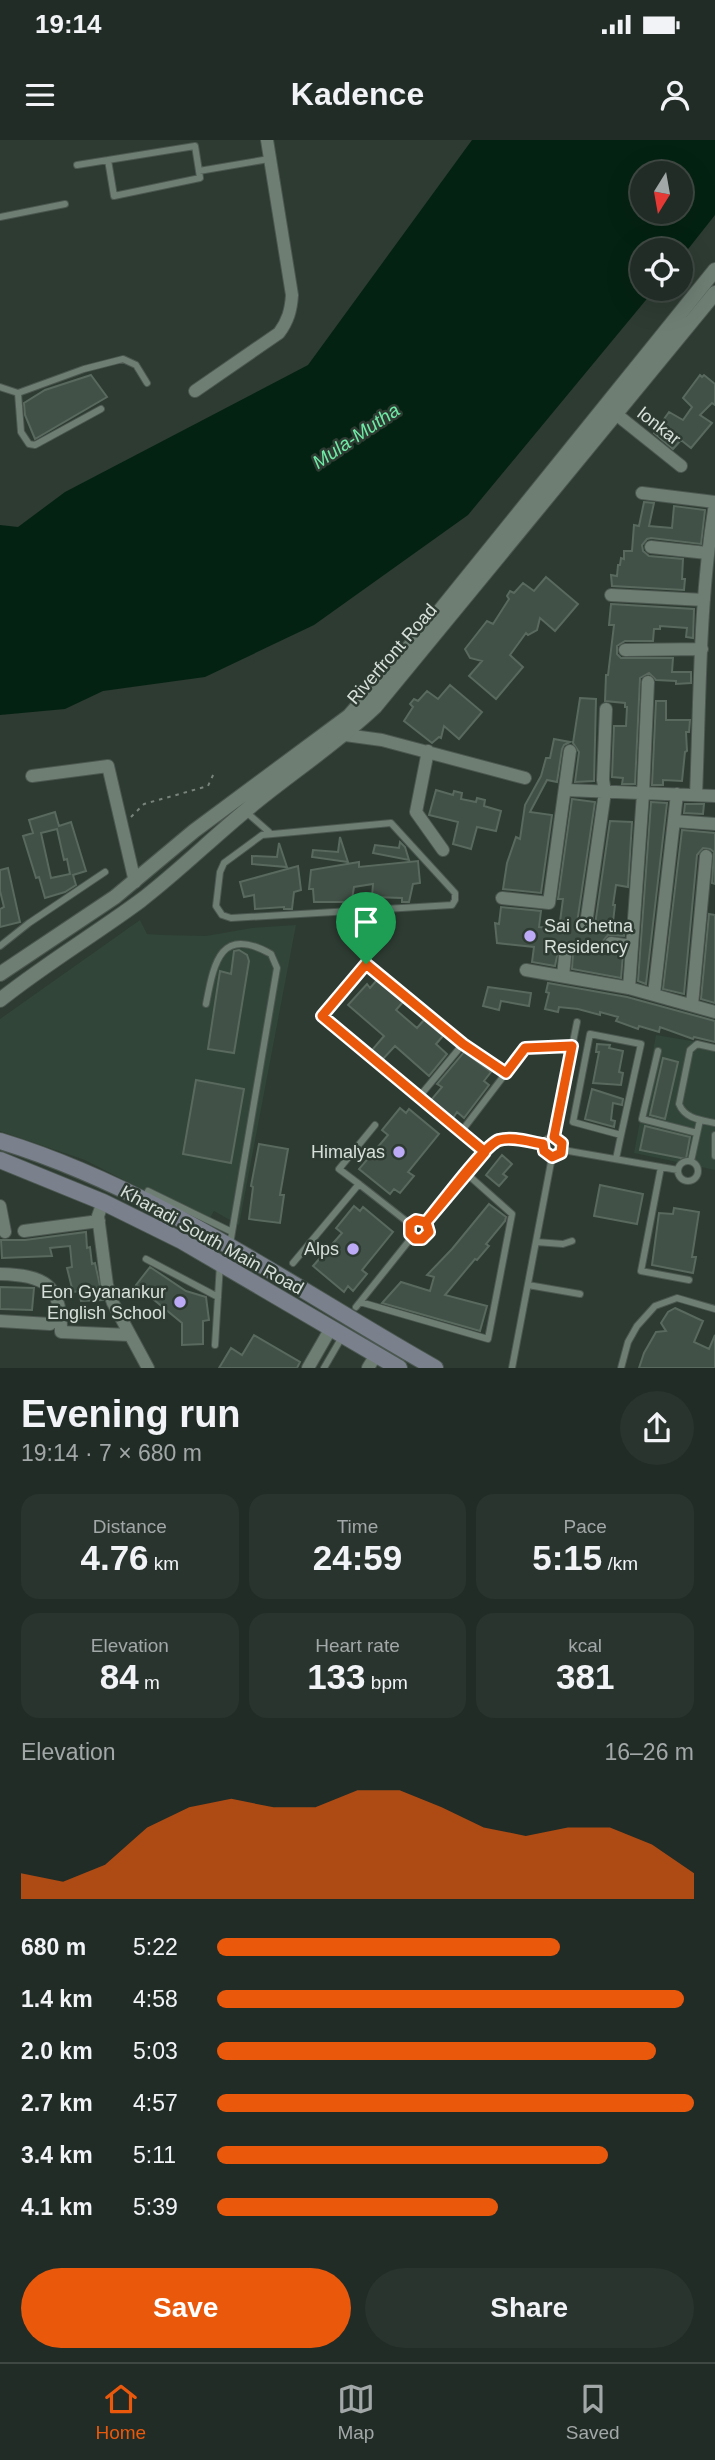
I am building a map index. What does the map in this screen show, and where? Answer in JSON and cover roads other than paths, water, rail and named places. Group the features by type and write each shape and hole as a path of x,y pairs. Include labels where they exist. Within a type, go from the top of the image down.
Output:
{"main road":[{"name":"Kharadi South Main Road","path":"0,1141 111,1184 191,1224 231,1239 435,1368"},
{"name":"Kharadi South Main Road","path":"0,1160 149,1223 221,1262 337,1332 372,1362 399,1368"}],"street":[{"path":"195,391 279,333 291,311 292,295 267,140"},
{"name":"Riverfront Road","path":"0,974 115,897 233,801 349,716 406,651 715,271"},
{"name":"Riverfront Road","path":"0,1000 33,973 157,888 244,811 345,735 395,685 615,414 713,299"},
{"name":"lonkar","path":"615,414 681,466"},
{"path":"642,493 715,503 707,553 696,794"},
{"path":"651,547 707,553"},
{"path":"611,595 704,600"},
{"path":"625,650 702,649"},
{"path":"629,988 648,682"},
{"path":"586,924 605,792 603,780 606,709"},
{"path":"327,734 382,740 525,778"},
{"path":"428,751 416,812 443,850"},
{"path":"502,898 550,903 570,751"},
{"path":"32,776 108,766 135,881"},
{"path":"566,790 715,796"},
{"path":"654,994 677,794"},
{"path":"674,821 715,824"},
{"path":"692,1005 706,856"},
{"path":"611,943 632,946"},
{"path":"563,976 565,956"},
{"path":"526,970 629,988 715,1012"},
{"path":"103,1202 98,1216 107,1285 113,1303 148,1368"},
{"path":"0,1206 5,1232"},
{"path":"24,1231 99,1221"},
{"path":"0,1274 27,1275 52,1291 61,1312 61,1332 130,1335"},
{"path":"0,1321 50,1324"},
{"path":"308,1368 337,1332"}],"lane":[{"path":"76,165 195,146 200,178 114,196 108,160"},
{"path":"200,171 271,158"},
{"path":"0,216 65,204"},
{"path":"18,393 84,369 123,359 136,365 147,383"},
{"path":"0,387 10,388 18,393"},
{"path":"18,393 21,432 29,444 35,445 102,409"},
{"path":"244,811 268,832 391,823 455,893 455,900 452,905 231,918 222,915 216,906 224,863 268,832"},
{"path":"0,946 104,872"},
{"path":"148,1191 231,1239 277,968 271,954 246,944 233,943 214,964 206,1004"},
{"path":"485,1152 322,1016 366,964 463,1044 506,1073"},
{"path":"554,1137 577,1023"},
{"path":"617,1159 641,1044 590,1034 573,1122 621,1135"},
{"path":"419,1097 463,1044"},
{"path":"715,1048 697,1044 690,1049 679,1104 687,1116 715,1123"},
{"path":"461,1132 525,1048 572,1046"},
{"path":"658,1051 642,1119 697,1133"},
{"path":"691,1161 701,1120"},
{"path":"375,1125 340,1169 410,1224"},
{"path":"715,1135 715,1156"},
{"path":"543,1144 554,1137 561,1140 563,1150"},
{"path":"426,1222 485,1152 499,1140 543,1144"},
{"path":"543,1144 544,1151 552,1157 558,1156 563,1150"},
{"path":"563,1150 678,1170"},
{"path":"512,1368 552,1157"},
{"path":"678,1170 681,1164 691,1161"},
{"path":"678,1170 682,1179 692,1180 698,1172 691,1161"},
{"path":"661,1167 641,1271 689,1280"},
{"path":"412,1237 358,1305 488,1339 512,1214 467,1174"},
{"path":"293,1263 359,1184"},
{"path":"416,1220 426,1222 429,1232 425,1238 418,1240 412,1237 410,1224 416,1220"},
{"path":"536,1242 563,1244 572,1241"},
{"path":"146,1259 218,1297"},
{"path":"215,1345 221,1262"},
{"path":"528,1285 580,1294"},
{"path":"621,1368 628,1342 636,1326 655,1306 677,1298 715,1309"},
{"path":"324,1368 337,1332"}],"water":[{"name":"Mula-Mutha","path":"472,140 715,140 715,215 693,243 693,238 630,238 630,301 645,301 468,515 314,625 205,677 103,691 65,709 0,715 0,525 18,527 65,492 308,365"}],"place":[{"name":"Sai Chetna Residency","path":"530,936"},
{"name":"Himalyas","path":"399,1152"},
{"name":"Alps","path":"353,1249"},
{"name":"Eon Gyanankur English School","path":"180,1302"}]}
